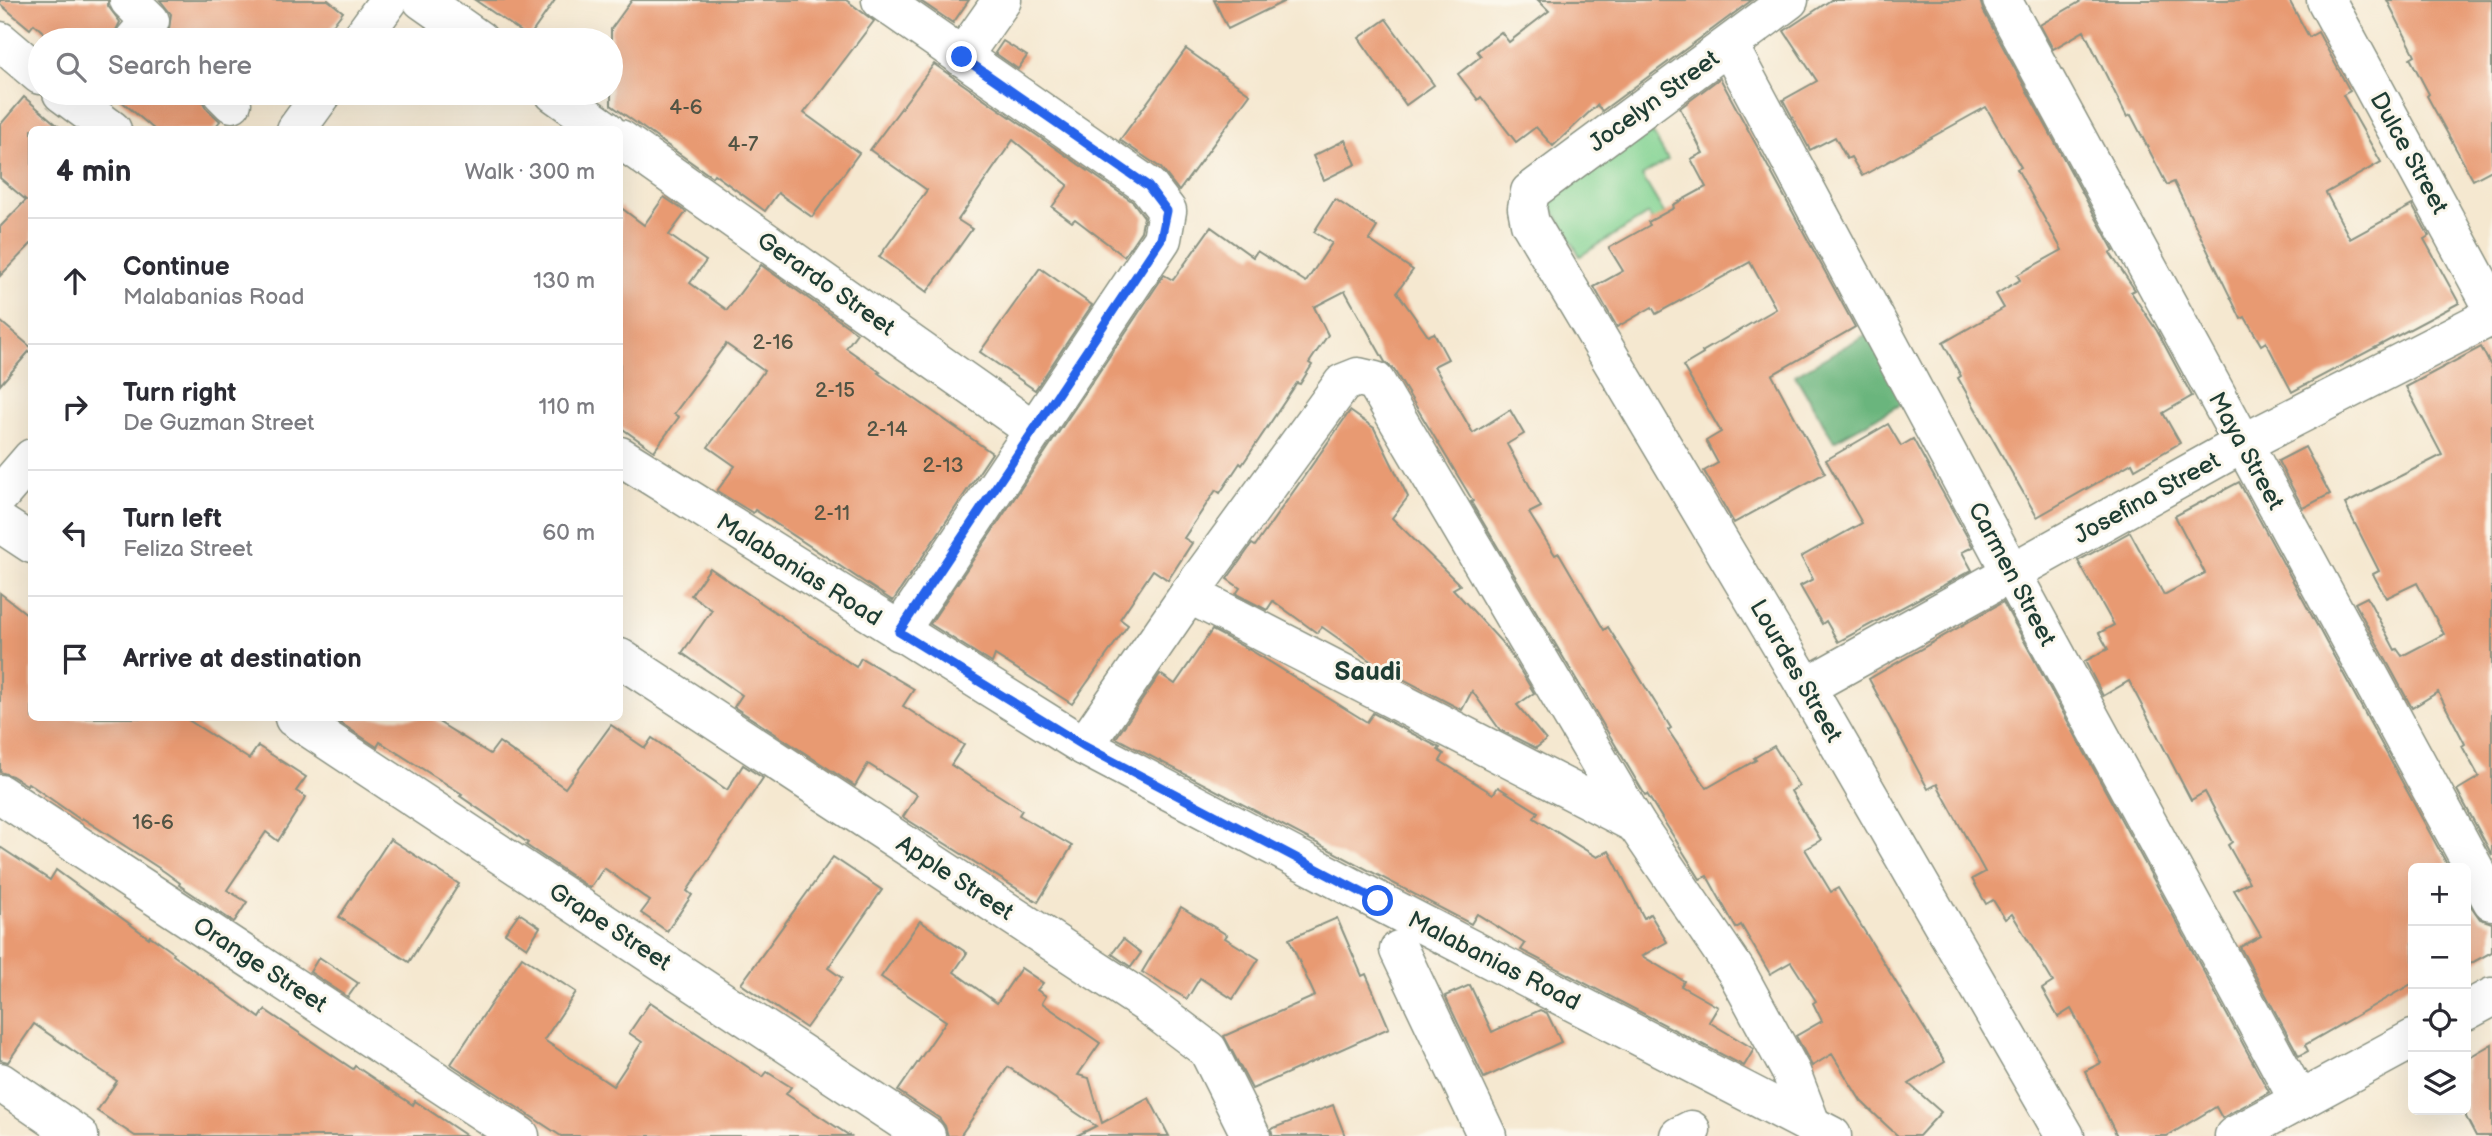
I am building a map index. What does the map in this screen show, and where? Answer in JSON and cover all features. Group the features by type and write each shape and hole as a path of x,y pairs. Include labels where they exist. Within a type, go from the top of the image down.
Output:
{"street":[{"path":"368,28 388,0"},
{"path":"422,0 462,28"},
{"path":"881,0 1148,186 1167,211 1161,239 899,632"},
{"path":"962,57 1002,0"},
{"name":"Jocelyn Street","path":"1527,208 1530,192 1789,0"},
{"name":"Maya Street","path":"2001,0 2492,901"},
{"name":"Dulce Street","path":"2326,0 2492,306"},
{"name":"Carmen Street","path":"1729,46 2299,1101"},
{"path":"85,105 108,126"},
{"path":"299,126 314,105"},
{"path":"571,105 600,126"},
{"name":"Gerardo Street","path":"623,141 1032,429"},
{"name":"Lourdes Street","path":"1527,208 1530,223 1806,687 2065,1136"},
{"name":"Josefina Street","path":"1806,687 2242,444 2492,316"},
{"path":"1084,746 1189,594 1343,383 1358,377 1375,381 1636,824 1736,971 1821,1130"},
{"name":"Malabanias Road","path":"623,458 1084,746 1390,908 1821,1130"},
{"path":"0,495 28,463"},
{"path":"0,523 28,541"},
{"path":"1189,594 1636,824"},
{"name":"Apple Street","path":"623,660 1156,1011 1208,1050 1251,1136"},
{"name":"Grape Street","path":"299,721 926,1136"},
{"name":"Orange Street","path":"0,794 520,1136"},
{"path":"1399,950 1487,1136"},
{"path":"2471,1008 2492,997"},
{"path":"2234,1136 2408,1042"},
{"path":"0,1082 79,1136"}],"green space":[{"path":"1652,132 1668,160 1642,176 1676,233 1663,241 1648,214 1580,256 1548,201"},
{"path":"1874,330 1912,398 1834,441 1795,375"}],"building":[{"path":"0,0 108,0 108,6 120,22 117,28 38,28 34,24 29,28 0,4"},
{"path":"160,0 328,0 343,12 330,28 169,28 171,14"},
{"path":"475,0 555,0 535,28 516,28"},
{"path":"632,0 846,0 874,21 804,113 859,153 812,217 778,193 765,211 611,105 623,105 623,28 612,28"},
{"path":"919,0 969,0 953,23"},
{"path":"1214,0 1287,0 1228,29"},
{"path":"1538,0 1752,0 1602,111 1597,105 1553,146 1536,127 1516,142 1481,97 1478,100 1458,74 1481,56 1477,51 1501,32 1509,42 1549,11"},
{"path":"1831,0 1980,0 2114,251 2110,253 2135,290 2131,292 2157,331 2192,396 2163,413 2180,443 2135,469 2132,463 2037,517 1958,378 1961,376 1943,343 2004,308 1996,294 2020,280 2017,275 2062,250 2017,169 2021,167 1986,107 1862,176 1851,157 1847,159 1835,137 1810,150 1783,100 1817,81 1784,31"},
{"path":"2083,0 2289,0 2309,37 2318,32 2350,91 2343,95 2381,162 2326,193 2350,239 2412,205 2429,236 2424,239 2459,303 2292,392 2266,342 2261,345 2245,317 2241,319 2174,182 2167,185 2131,115 2127,117 2084,31 2053,49 2040,25"},
{"path":"2387,0 2492,0 2492,170 2473,180 2427,96 2429,94 2410,58 2415,55"},
{"path":"1386,19 1434,85 1406,105 1359,38"},
{"path":"1003,41 1027,56 1018,69 995,53"},
{"path":"1186,49 1250,94 1179,191 1161,168 1120,140"},
{"path":"934,64 1133,202 1144,217 1141,231 1124,256 1075,219 1072,222 1052,207 1068,185 1013,140 958,220 972,229 927,292 879,257 927,190 870,150"},
{"path":"1720,78 1855,327 1772,375 1825,473 1734,523 1704,471 1718,463 1706,441 1721,432 1683,366 1776,309 1750,262 1656,314 1652,307 1617,327 1594,287 1623,271 1609,248 1650,225 1648,222 1674,208 1673,205 1706,187 1691,159 1703,153 1680,108"},
{"path":"24,97 28,105 33,105 58,126 28,126 28,247 0,276 0,227 26,200 0,178 0,125"},
{"path":"126,105 204,105 220,121 216,126 150,126"},
{"path":"1345,140 1356,164 1324,180 1313,156"},
{"path":"664,197 686,212 669,235 706,261 690,283 727,310 761,265 857,333 846,348 992,453 893,601 755,510 753,513 717,491 735,466 708,447 764,371 726,344 674,414 679,417 654,451 623,429 623,209 644,225"},
{"path":"1335,199 1377,227 1369,240 1413,270 1397,292 1428,336 1434,333 1448,359 1434,366 1473,433 1510,410 1524,434 1507,444 1541,507 1529,513 1555,555 1559,553 1604,630 1608,627 1671,728 1668,730 1707,788 1756,760 1754,758 1774,746 1799,786 1791,791 1821,840 1805,849 1831,892 1838,888 1945,1062 1909,1084 1941,1112 1919,1136 1898,1136 1885,1124 1861,1101 1832,1054 1812,1066 1796,1036 1822,1021 1813,1003 1816,1001 1791,962 1770,974 1741,925 1736,928 1707,876 1700,879 1647,794 1645,795 1471,502 1473,501 1394,370 1385,362 1345,291 1314,307 1328,335 1309,363 1312,365 1242,465 1240,463 1220,493 1216,490 1184,538 1192,543 1168,580 1153,570 1120,619 1128,625 1072,704 995,655 992,663 930,624 1164,275 1173,280 1211,227 1253,257 1257,251 1306,282 1332,243 1314,232"},
{"path":"1040,268 1092,305 1035,390 980,352"},
{"path":"0,321 28,345 28,353 0,385"},
{"path":"2481,347 2492,368 2492,855 2457,790 2479,777 2438,692 2412,708 2355,603 2367,597 2395,650 2402,656 2444,634 2417,583 2386,598 2373,574 2379,571 2345,504 2442,455 2406,387"},
{"path":"1350,411 1374,428 1408,497 1392,518 1460,585 1453,589 1506,647 1534,693 1517,705 1546,740 1536,748 1500,730 1472,691 1462,710 1376,665 1322,627 1317,633 1273,601 1267,610 1236,594 1240,588 1227,579 1252,544 1255,546"},
{"path":"1888,424 1901,446 1913,439 1973,547 1962,552 1972,570 1838,642 1826,621 1822,624 1800,586 1813,579 1801,557 1862,523 1826,460"},
{"path":"2305,447 2330,494 2303,508 2278,461"},
{"path":"2239,482 2446,863 2408,863 2408,986 2305,1045 2308,1051 2299,1056 2240,947 2261,936 2234,890 2249,882 2228,845 2232,842 2205,792 2191,800 2129,681 2103,696 2085,661 2108,649 2099,633 2114,625 2078,561 2130,532 2164,595 2205,573 2175,516"},
{"path":"710,568 856,667 861,658 914,689 903,706 964,745 951,765 1022,810 1019,815 1072,846 1038,902 903,817 917,795 868,764 855,786 734,707 742,695 682,653 712,610 691,595"},
{"path":"0,593 28,615 28,721 190,721 249,759 258,746 306,777 296,791 306,797 278,841 266,832 227,890 247,902 234,922 179,885 180,883 165,872 82,818 81,820 28,783 27,785 0,772"},
{"path":"2003,602 2269,1092 2222,1118 2216,1107 2167,1136 2117,1136 2085,1071 2101,1063 2071,1009 2058,1017 2042,989 2053,982 2012,914 2005,919 1993,900 1986,904 1972,879 1985,872 1937,784 1928,789 1869,679"},
{"path":"1212,630 1252,651 1367,722 1373,713 1440,748 1438,750 1444,754 1440,761 1493,794 1498,787 1538,812 1534,818 1597,857 1609,851 1644,918 1650,914 1667,942 1642,956 1684,981 1681,986 1718,1007 1709,1022 1754,1049 1744,1066 1521,950 1525,944 1477,914 1471,924 1116,738 1160,674 1175,684"},
{"path":"338,721 437,721 490,754 499,742 565,788 611,725 645,748 652,738 727,790 743,765 763,778 687,891 692,895 667,931 641,913 650,901 604,868 590,888 526,845 528,843 460,796 462,794 380,742 377,747"},
{"path":"390,839 459,884 409,962 339,917"},
{"path":"0,847 50,880 56,870 149,938 150,936 174,953 173,955 260,1018 265,1010 353,1069 355,1066 413,1105 415,1101 467,1136 135,1136 97,1111 117,1081 34,1024 8,1062 0,1060"},
{"path":"833,857 882,890 828,968 842,978 806,1028 741,984"},
{"path":"2471,906 2480,919 2492,923 2492,952 2471,963"},
{"path":"1181,907 1227,935 1225,938 1259,959 1233,999 1200,978 1187,999 1142,972"},
{"path":"519,913 540,927 527,948 505,933"},
{"path":"1337,918 1362,976 1366,974 1389,1028 1252,1089 1224,1036 1315,996 1289,939"},
{"path":"920,921 967,953 954,972 997,1003 1021,968 1043,983 1037,990 1046,996 1042,1003 1100,1043 1078,1075 1089,1078 1102,1123 1149,1098 1169,1136 1076,1136 1096,1126 1008,1067 960,1136 948,1136 939,1118 898,1091 946,1021 881,977"},
{"path":"1123,939 1141,953 1131,967 1112,954"},
{"path":"319,957 358,983 348,997 310,972"},
{"path":"522,957 576,992 544,1040 613,1086 642,1042 629,1033 650,1002 763,1077 767,1072 791,1087 786,1094 850,1136 561,1136 451,1064"},
{"path":"1470,985 1492,1032 1540,1010 1547,1013 1561,1042 1484,1078 1445,996"},
{"path":"2492,1044 2492,1136 2476,1136 2466,1117 2471,1115 2471,1056"},
{"path":"1333,1105 1345,1136 1273,1136 1271,1129"}],"district":[{"name":"Saudi","path":"1368,672"}],"route":[{"path":"962,57 1148,186 1167,211 1161,239 899,632 1084,746 1378,901"}]}
